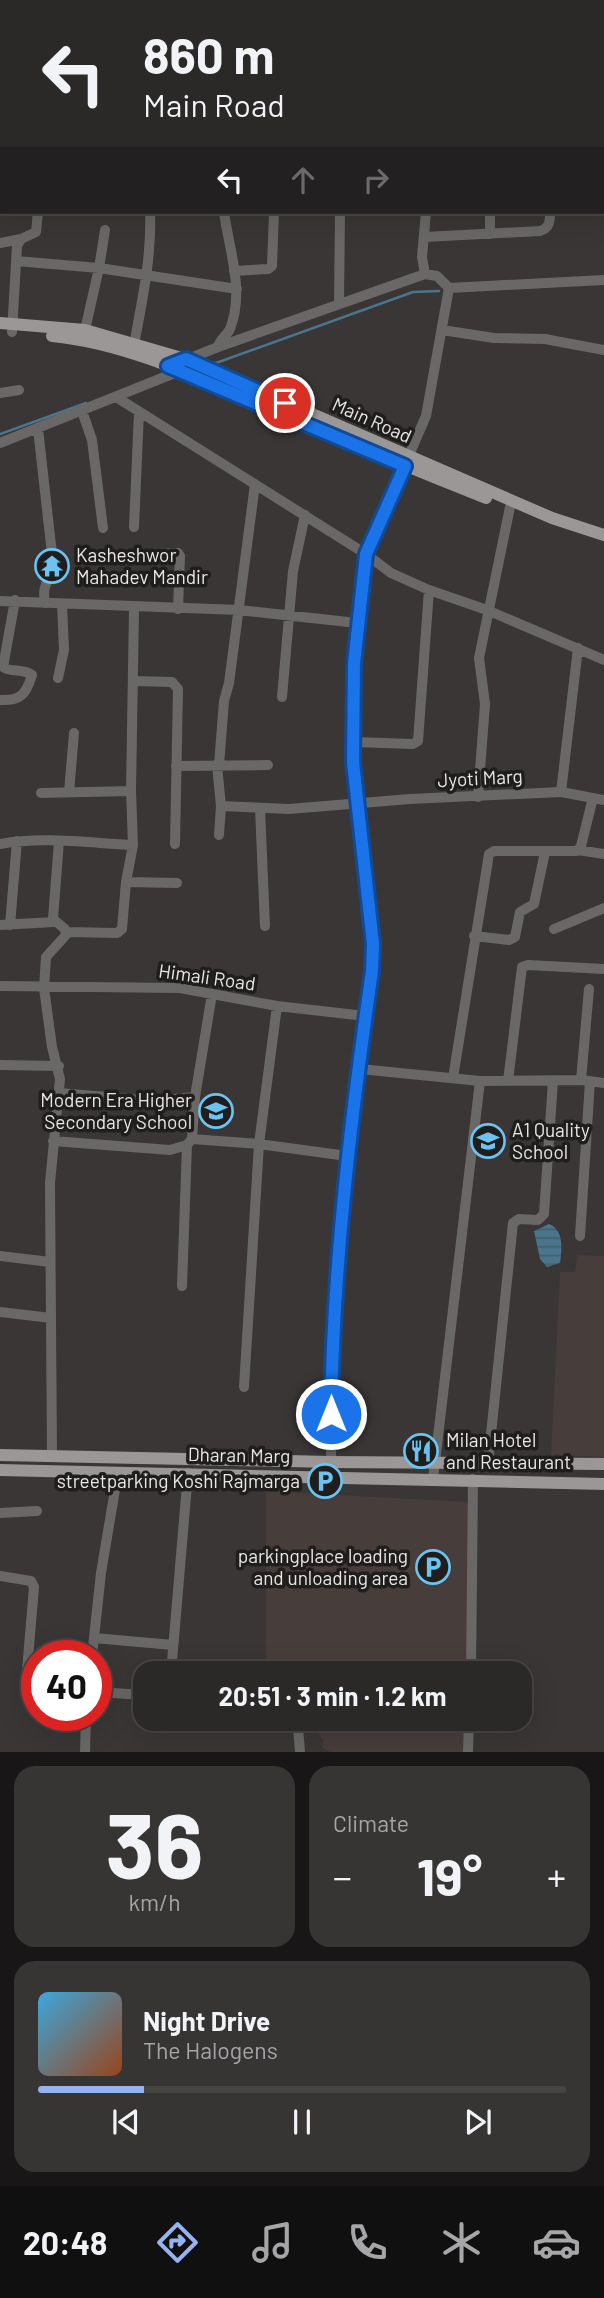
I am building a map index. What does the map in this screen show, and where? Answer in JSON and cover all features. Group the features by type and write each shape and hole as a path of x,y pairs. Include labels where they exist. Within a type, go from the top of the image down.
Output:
{"main road":[{"name":"Main Road","path":"6,327 85,330 168,366 184,365"},
{"name":"Main Road","path":"6,327 82,339 184,365 510,507 604,544"},
{"name":"Main Road","path":"407,461 604,536"},
{"name":"Dharan Marg","path":"0,1455 604,1464"},
{"name":"Dharan Marg","path":"0,1469 604,1484"}],"street":[{"path":"0,243 21,239 36,232 38,214"},
{"path":"133,350 147,275 150,214"},
{"path":"218,347 230,328 237,289 224,214"},
{"path":"234,271 268,269 272,266 274,214"},
{"path":"339,304 340,214"},
{"path":"425,274 422,257 426,214"},
{"path":"490,214 490,234"},
{"path":"424,237 546,229 550,214"},
{"path":"85,330 105,230"},
{"path":"6,327 17,246 21,239"},
{"path":"16,261 99,268 237,289"},
{"path":"0,443 116,397 218,347 425,274 437,276 449,288 604,280"},
{"path":"331,1462 332,1366 348,1156 372,971 373,944 357,805 353,742 357,623 366,554 426,416 449,288"},
{"path":"442,330 494,338 545,339 604,350"},
{"path":"0,394 19,390"},
{"path":"116,397 366,554 391,573 604,660"},
{"path":"82,411 92,440 103,528"},
{"path":"134,527 139,412"},
{"path":"38,429 53,567 43,588 45,603"},
{"path":"219,835 221,806 218,765 224,701 229,683 255,484"},
{"path":"478,797 485,704 479,658 510,507"},
{"path":"282,697 293,571 305,516"},
{"path":"99,556 178,553 178,609"},
{"path":"353,742 413,744 418,741 429,590"},
{"path":"0,599 134,608 239,610 357,623"},
{"path":"0,700 19,699 32,675 3,667 15,600"},
{"path":"58,678 64,650 62,604"},
{"path":"66,932 117,933 122,929 126,882 133,845 131,791 134,608"},
{"path":"561,792 578,648"},
{"path":"133,681 172,682 177,686 175,844"},
{"path":"69,792 74,733"},
{"path":"176,766 268,765"},
{"path":"41,793 131,791"},
{"name":"Jyoti Marg","path":"221,806 260,808 357,805 410,799 561,792 598,799"},
{"path":"578,850 598,799"},
{"path":"260,808 265,926"},
{"path":"0,844 17,841 59,841 133,845"},
{"path":"17,841 5,925 54,922 66,932"},
{"path":"54,922 59,841"},
{"path":"453,1078 474,936 490,852 578,850 604,854"},
{"path":"474,936 509,940 515,937 520,912 534,904 545,852"},
{"path":"126,882 177,883"},
{"path":"554,929 604,908"},
{"path":"52,1456 50,1183 59,1093 58,1066 52,1047 44,988 46,957 65,937 66,932"},
{"path":"508,1081 522,967 528,965 604,969"},
{"name":"Himali Road","path":"0,986 180,988 277,1006 365,1016"},
{"path":"580,1236 589,989"},
{"path":"181,1286 190,1142 212,994"},
{"path":"244,1387 259,1144 277,1006"},
{"path":"0,1065 58,1066"},
{"path":"360,1069 480,1081 604,1083"},
{"path":"433,1479 480,1081"},
{"path":"488,1463 513,1223 519,1219 538,1220 544,1214 552,1081"},
{"path":"59,1093 152,1101 195,1097"},
{"path":"53,1141 170,1150 190,1142 259,1144 348,1156"},
{"path":"0,1256 50,1262"},
{"path":"0,1312 51,1318"},
{"path":"118,1472 94,1638 173,1646"},
{"path":"172,1661 188,1473"},
{"path":"471,1661 473,1479"},
{"path":"0,1513 37,1511"},
{"path":"0,1576 31,1581 34,1587 30,1640"},
{"path":"112,1693 133,1694"},
{"path":"85,1752 86,1731"},
{"path":"299,1731 300,1752"},
{"path":"468,1752 469,1731"}],"shaded area":[{"path":"577,1255 604,1256 604,1457 551,1455 560,1272 575,1272"},
{"path":"266,1491 469,1502 467,1661 266,1661"},
{"path":"317,1731 467,1731 467,1752 330,1752 323,1748 323,1740"}],"water":[{"path":"549,1224 560,1235 561,1252 560,1263 547,1267 540,1259 534,1231"}],"waterway":[{"path":"207,362 216,363 413,292 439,291"},
{"path":"0,434 86,403"}],"place":[{"name":"Kasheshwor Mahadev Mandir","path":"52,566"},
{"name":"Modern Era Higher Secondary School","path":"216,1111"},
{"name":"A1 Quality School","path":"488,1141"},
{"name":"Milan Hotel and Restaurant","path":"421,1451"},
{"name":"streetparking Koshi Rajmarga","path":"325,1481"},
{"name":"parkingplace loading and unloading area","path":"433,1567"}],"route":[{"path":"285,403 186,359 168,366 405,466 366,554 354,664 353,762 373,944 372,971 348,1156 332,1366 331,1414"}]}
